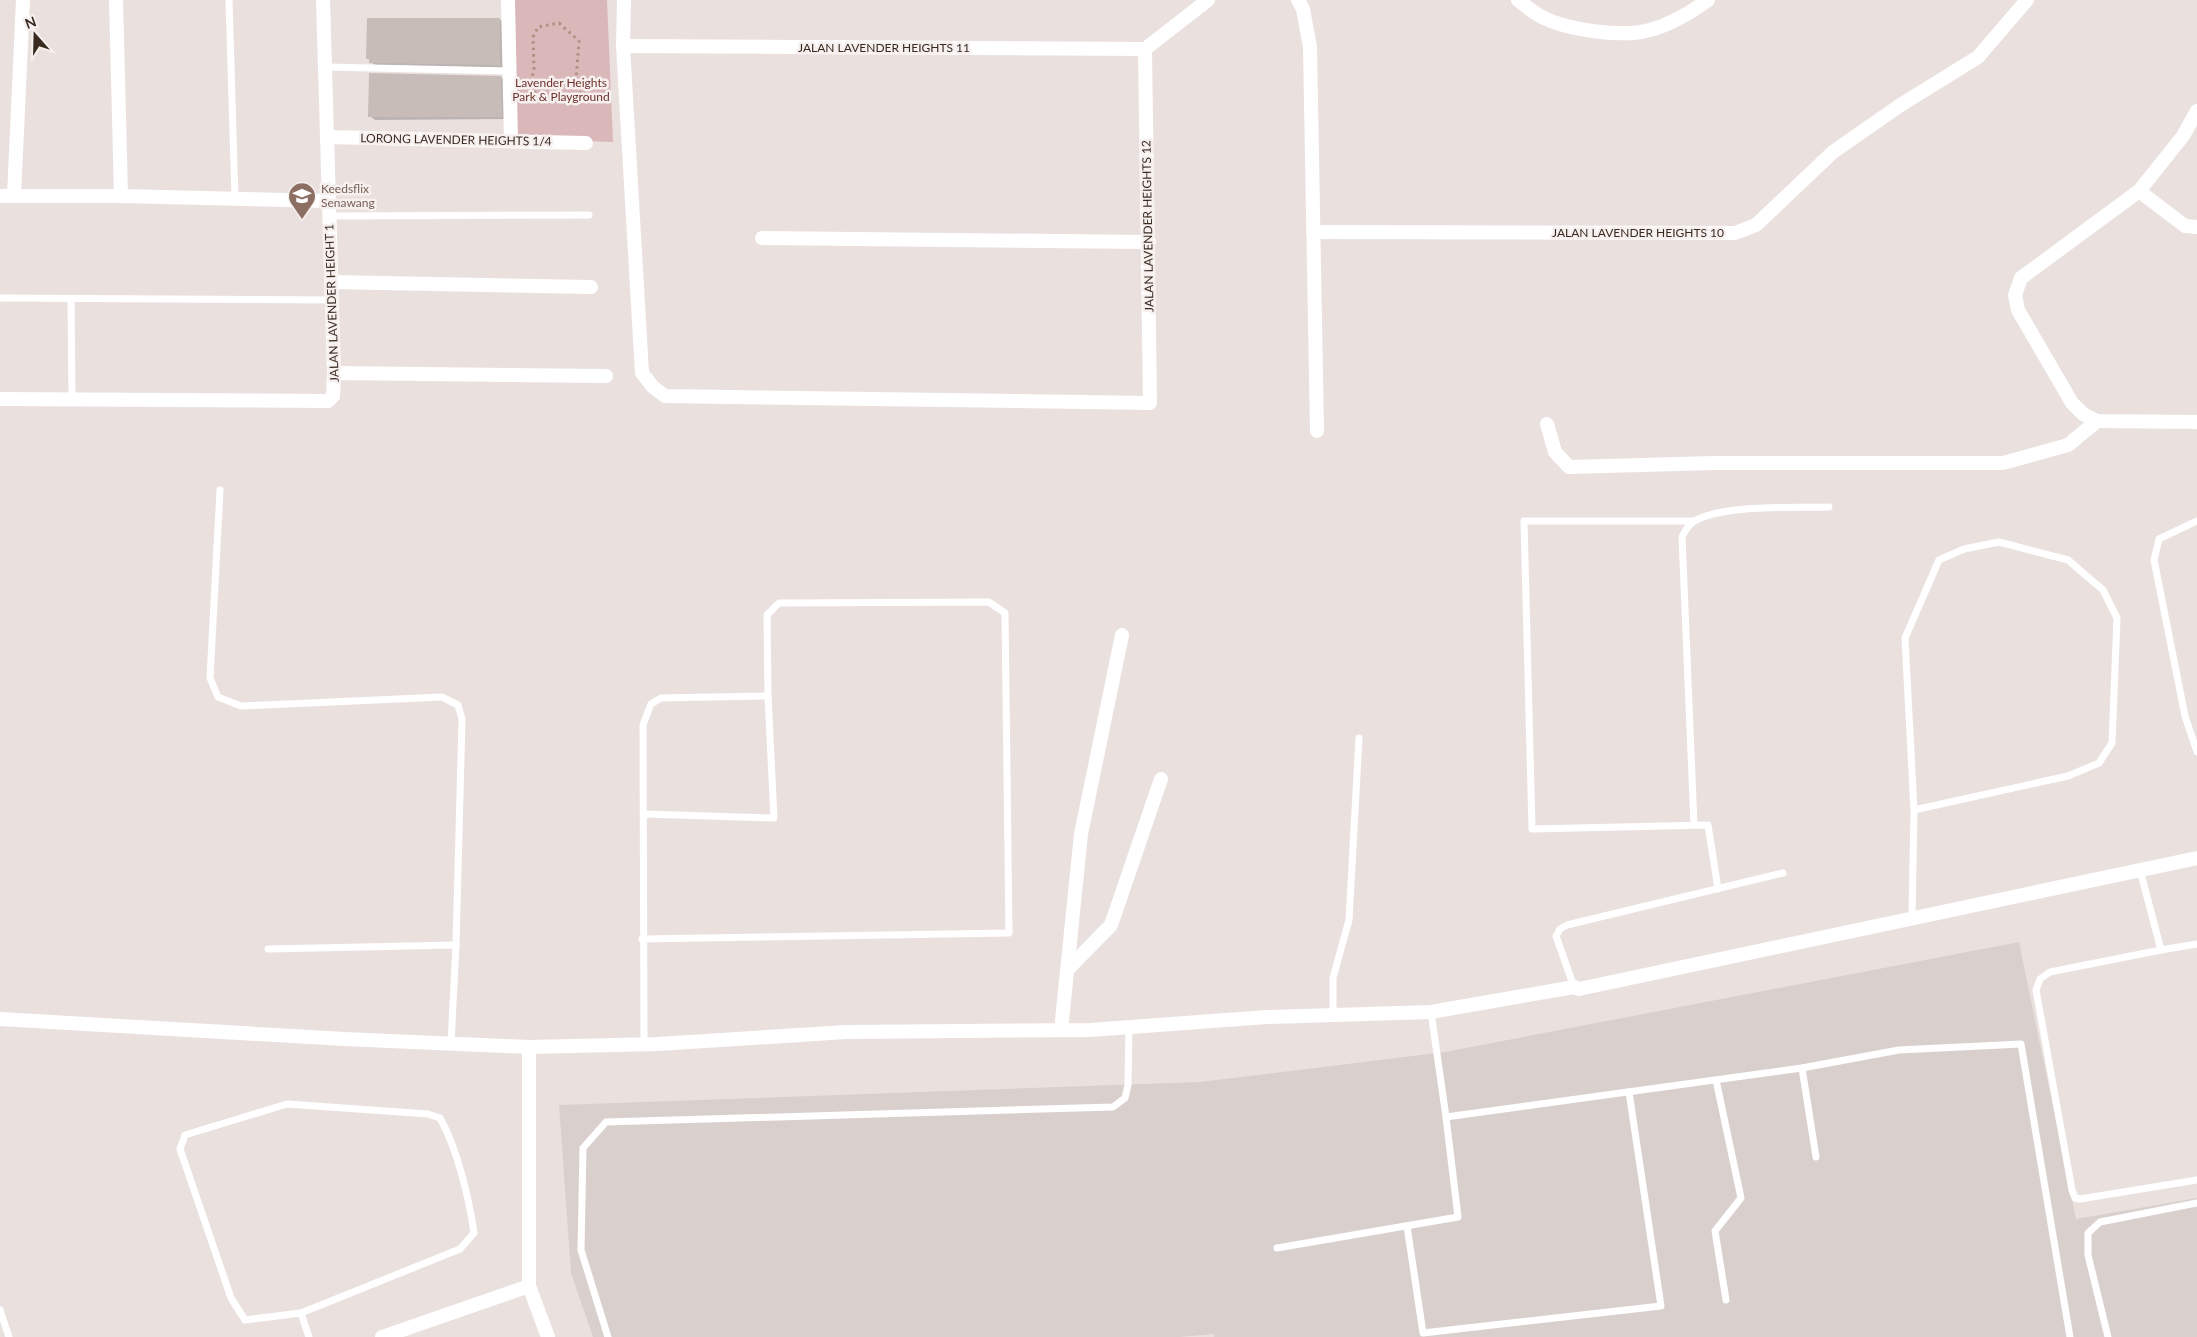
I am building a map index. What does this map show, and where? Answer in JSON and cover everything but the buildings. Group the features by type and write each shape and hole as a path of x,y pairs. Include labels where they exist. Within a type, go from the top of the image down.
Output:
{"street":[{"path":"23,0 7,196 121,196 329,201"},
{"path":"116,0 121,196"},
{"name":"JALAN LAVENDER HEIGHT 1","path":"72,399 328,401 333,396 334,373 323,0"},
{"path":"508,0 511,141"},
{"path":"623,46 624,0"},
{"path":"1145,49 1208,0"},
{"path":"1298,0 1303,9 1310,47 1317,431"},
{"path":"1518,0 1542,18 1573,28 1615,33 1648,31 1678,20 1708,0"},
{"name":"JALAN LAVENDER HEIGHTS 10","path":"1313,232 1735,233 1756,225 1833,152 1899,106 1978,57 2027,0"},
{"name":"JALAN LAVENDER HEIGHTS 11","path":"623,46 1145,49"},
{"name":"JALAN LAVENDER HEIGHTS 12","path":"623,46 642,373 652,387 665,396 1150,403 1145,49"},
{"path":"2197,111 2183,136 2139,191 2021,278 2015,295 2018,310 2072,403 2083,414 2097,422 2197,422"},
{"name":"LORONG LAVENDER HEIGHTS 1/4","path":"327,137 586,143"},
{"path":"2139,191 2185,226 2197,227"},
{"path":"762,238 1149,242"},
{"path":"331,282 591,287"},
{"path":"334,373 606,376"},
{"path":"0,399 72,399"},
{"path":"1546,424 1555,452 1569,467 1724,463 2003,463 2068,445 2097,422"},
{"path":"1061,1030 1081,834 1122,635"},
{"path":"1067,970 1111,925 1161,778"},
{"path":"0,1019 529,1047 644,1044 846,1032 1061,1030 1267,1017 1431,1012 1589,986 2197,858"},
{"path":"529,1047 529,1286 548,1337"},
{"path":"382,1337 529,1286"}],"lane":[{"path":"229,0 235,199"},
{"path":"325,67 510,71"},
{"path":"329,216 589,215"},
{"path":"0,298 332,300"},
{"path":"71,298 72,399"},
{"path":"220,490 210,678 218,697 241,706 442,697 458,705 462,719 456,945 451,1043"},
{"path":"1718,889 1708,825 1532,829 1524,521 1694,521 1730,510 1829,507"},
{"path":"1694,521 1687,526 1682,537 1694,825"},
{"path":"2197,521 2159,539 2154,560 2185,716 2197,752"},
{"path":"1912,917 1914,810 1905,638 1939,560 1964,549 1999,542 2068,560 2103,590 2117,618 2112,743 2099,763 2068,776 1914,810"},
{"path":"642,939 1009,933 1005,613 989,602 780,604 767,616 768,696 774,818 644,814"},
{"path":"644,1044 642,939 643,725 651,704 661,698 768,696"},
{"path":"1332,1015 1333,978 1349,920 1359,738"},
{"path":"2140,869 2161,950"},
{"path":"1574,988 1556,936 1560,929 1567,925 1783,873"},
{"path":"2197,944 2050,972 2040,979 2036,990 2075,1198 2080,1199 2197,1180"},
{"path":"268,949 456,945"},
{"path":"1277,1248 1458,1217 1431,1012"},
{"path":"608,1337 581,1250 582,1148 606,1122 1113,1107 1125,1098 1128,1084 1128,1027"},
{"path":"1446,1117 1802,1068 1899,1050 2021,1044 2070,1337"},
{"path":"1802,1068 1816,1157"},
{"path":"1716,1080 1741,1198 1715,1231 1726,1300"},
{"path":"1407,1226 1423,1333 1661,1306 1629,1092"},
{"path":"287,1104 428,1114 440,1118 449,1133 471,1212 474,1233 460,1249 301,1313 245,1320 232,1298 180,1149 185,1135 287,1104"},
{"path":"2108,1337 2088,1255 2088,1233 2100,1222 2197,1203"},
{"path":"0,1310 9,1337"},
{"path":"301,1313 310,1337"}],"path":[{"path":"559,23 579,41 576,79 580,94 566,103 538,97 530,84 534,70 533,37 538,27 559,23"}],"shaded area":[{"path":"2019,942 2076,1219 2197,1198 2197,1337 1214,1337 1214,1334 1179,1337 593,1337 571,1273 559,1105 1200,1082 1445,1052"}],"green space":[{"name":"Lavender Heights Park & Playground","path":"511,0 607,0 613,142 513,139"}],"place":[{"name":"Keedsflix Senawang","path":"302,220"}]}
